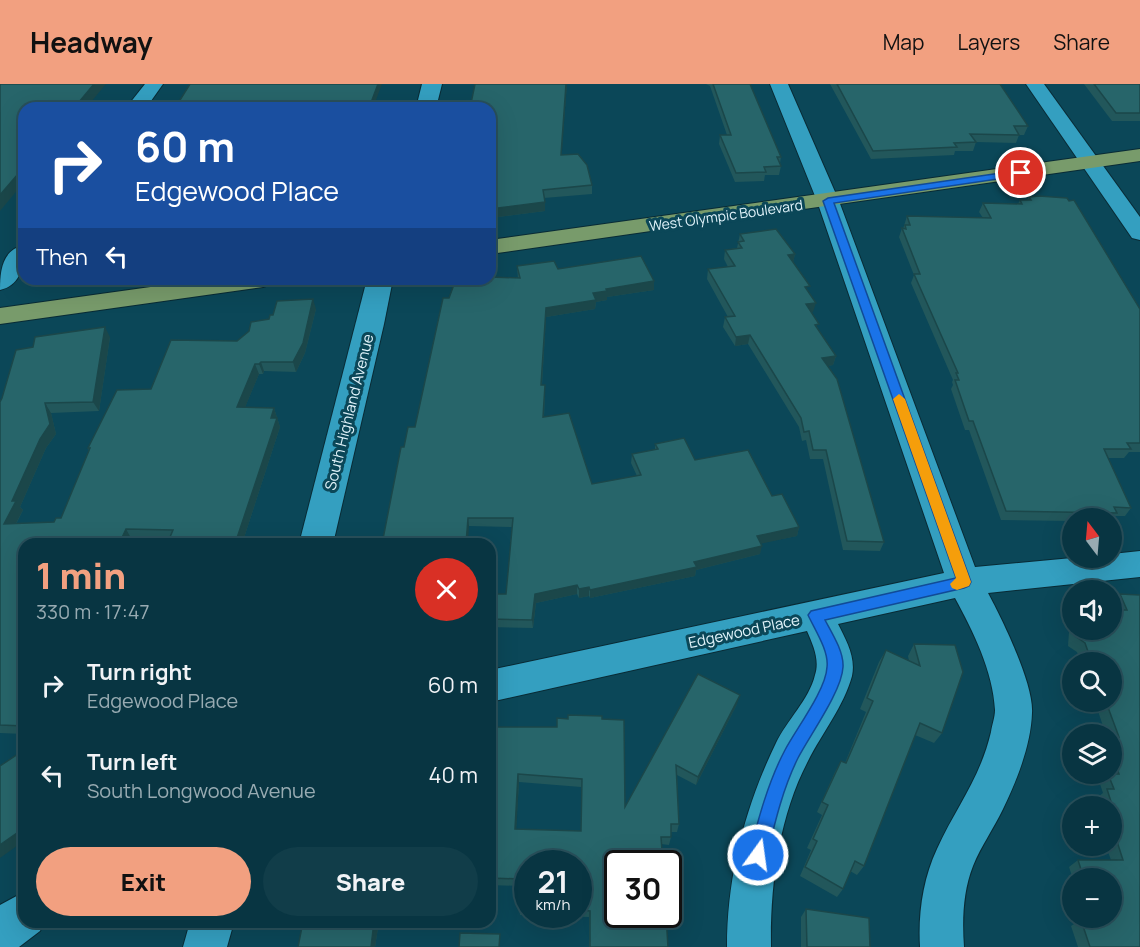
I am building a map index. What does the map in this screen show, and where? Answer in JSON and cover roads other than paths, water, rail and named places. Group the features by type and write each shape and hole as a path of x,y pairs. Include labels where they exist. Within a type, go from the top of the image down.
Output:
{"main road":[{"path":"428,102 432,84"},
{"name":"West Olympic Boulevard","path":"496,246 828,201 1140,155"},
{"path":"0,316 220,285"},
{"name":"South Highland Avenue","path":"318,538 379,285"},
{"path":"0,933 18,920"}],"street":[{"path":"140,102 154,84"},
{"path":"779,84 828,201 964,582 990,630 1008,682 1014,711 1006,750 989,795 953,861 940,917 942,947"},
{"path":"1035,84 1140,233"},
{"path":"0,283 18,260"},
{"name":"Edgewood Place","path":"496,685 964,582 1140,564"},
{"path":"749,947 753,875 768,814 790,756 830,686 835,667 830,645 816,615"},
{"path":"205,947 210,928"}]}
